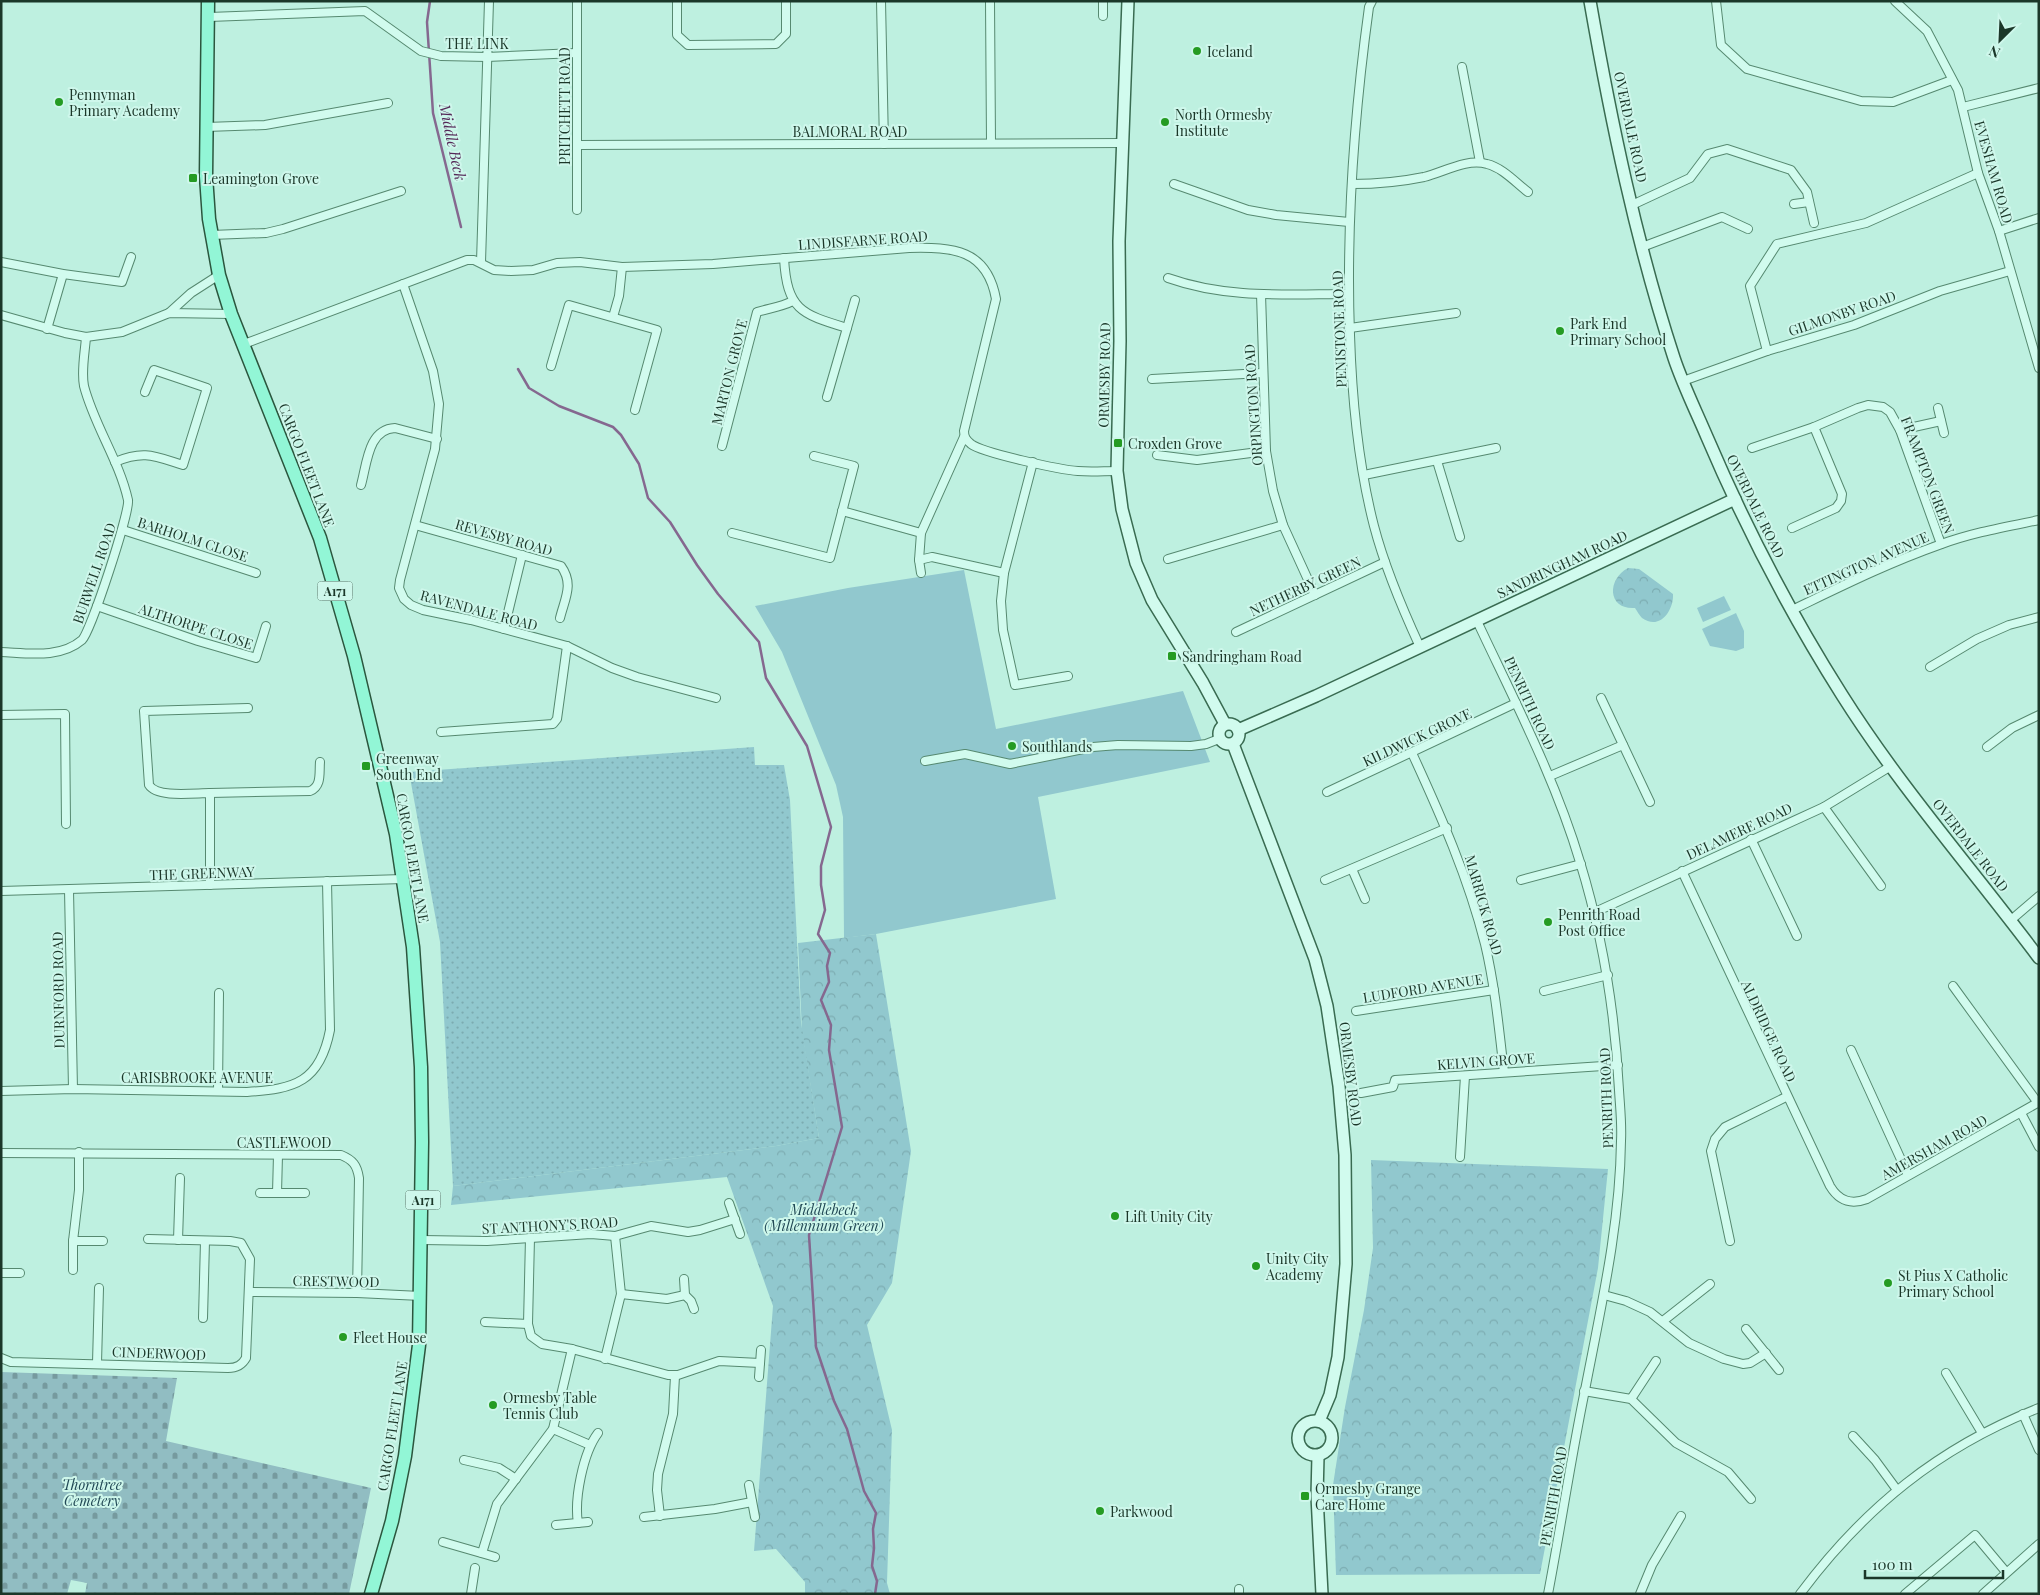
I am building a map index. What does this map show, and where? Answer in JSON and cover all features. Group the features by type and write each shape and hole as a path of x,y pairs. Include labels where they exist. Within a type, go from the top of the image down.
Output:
{"main road":[{"name":"CARGO FLEET LANE","path":"208,1 206,176 211,235 219,275 231,314 320,538 365,698 394,827 413,947 421,1067 422,1240 419,1345 405,1456 392,1521 371,1594"}],"street":[{"path":"481,262 489,1"},
{"name":"PRITCHETT ROAD","path":"577,1 577,210"},
{"path":"677,1 677,35 688,45 776,44 786,34 786,1"},
{"path":"881,1 884,144"},
{"path":"990,1 991,143"},
{"path":"1103,1 1103,16"},
{"name":"ORMESBY ROAD","path":"1128,1 1122,143 1117,471 1122,509 1136,563 1152,600 1225,724"},
{"name":"PENISTONE ROAD","path":"1372,1 1369,7 1361,69 1349,222 1350,328 1356,436 1374,526 1385,562 1420,647"},
{"name":"OVERDALE ROAD","path":"1590,1 1632,205 1674,358 1735,499 1759,550 1842,696 1891,766 2039,958"},
{"path":"1716,1 1721,45 1747,69 1861,101 1892,102 1952,80"},
{"name":"EVESHAM ROAD","path":"1895,1 1905,4 1927,31 1958,90 1978,173 1999,231 2039,368"},
{"name":"THE LINK","path":"209,18 365,11 386,24 421,51 441,56 487,57 576,52"},
{"path":"1462,67 1480,162"},
{"path":"1963,106 2039,88"},
{"path":"206,127 265,125 388,104"},
{"name":"BALMORAL ROAD","path":"577,145 1122,143"},
{"path":"1632,205 1690,178 1708,154 1728,149 1791,170 1807,192 1814,223"},
{"path":"1352,184 1389,183 1480,162 1499,168 1528,192"},
{"path":"1766,351 1750,286 1777,244 1866,223 1978,173"},
{"path":"1174,184 1248,210 1276,216 1349,222"},
{"path":"211,235 266,233 401,191"},
{"path":"1794,204 1809,202"},
{"path":"1642,246 1722,217 1748,229"},
{"path":"1999,231 2039,218"},
{"name":"LINDISFARNE ROAD","path":"403,284 467,260 481,262 494,270 512,271 533,270 558,263 580,262 622,267 713,264 909,248 941,248 976,261 987,270 994,286 996,300 964,437 921,533 919,560 921,573"},
{"path":"1,262 62,274 122,282 131,257"},
{"path":"784,258 785,275 793,301 813,318 847,328"},
{"path":"613,317 620,296 622,267"},
{"name":"GILMONBY ROAD","path":"1683,381 1766,351 1854,325 1940,291 2010,271"},
{"path":"47,329 62,274"},
{"path":"1,315 47,329 86,337 122,332 169,313 191,293 219,275"},
{"path":"1168,278 1210,290 1261,294 1349,294"},
{"path":"244,344 403,284"},
{"name":"RAVENDALE ROAD","path":"403,284 425,344 437,386 439,404 437,439 400,580 400,588 404,599 411,605 423,610 567,646 612,668 637,677 716,698"},
{"name":"ORPINGTON ROAD","path":"1261,294 1262,373 1266,451 1273,491 1283,525 1315,595"},
{"path":"827,397 855,300"},
{"name":"MARTON GROVE","path":"722,446 757,312 780,308 793,301"},
{"path":"551,366 569,305 657,330 634,410"},
{"path":"169,313 231,314"},
{"path":"1350,328 1456,313"},
{"name":"BURWELL ROAD","path":"1,652 46,654 65,649 82,639 92,623 123,530 128,502 115,462 84,385 86,337"},
{"path":"115,462 130,456 144,454 182,465 207,388 154,370 146,392"},
{"path":"1152,379 1262,373"},
{"name":"FRAMPTON GREEN","path":"1752,448 1814,427 1858,408 1883,407 1890,412 1900,430 1941,544"},
{"path":"1938,408 1944,433"},
{"path":"1900,430 1941,421"},
{"path":"1792,528 1836,508 1841,501 1842,494 1814,427"},
{"path":"361,485 373,439 379,432 395,428 437,439"},
{"path":"964,437 969,443 977,447 1033,462 1077,471 1117,471"},
{"path":"1364,475 1496,448"},
{"path":"1157,455 1197,460 1266,451"},
{"path":"732,533 830,558 854,466 814,456"},
{"path":"1437,461 1460,537"},
{"path":"1033,462 1004,573 1000,601 1002,630 1015,685 1068,676"},
{"name":"SANDRINGHAM ROAD","path":"1238,730 1477,621 1735,499"},
{"path":"842,511 921,533"},
{"name":"ETTINGTON AVENUE","path":"1792,610 1871,572 1941,544 1994,529 2039,520"},
{"name":"REVESBY ROAD","path":"415,525 561,566 569,583 560,618"},
{"path":"1168,559 1283,525"},
{"name":"BARHOLM CLOSE","path":"123,530 256,572"},
{"path":"504,629 522,555"},
{"path":"919,560 932,557 1004,573"},
{"name":"NETHERBY GREEN","path":"1236,632 1385,562"},
{"name":"ALTHORPE CLOSE","path":"97,606 180,635 256,658 266,626"},
{"path":"1930,667 1993,632 2009,625 2039,617"},
{"name":"PENRITH ROAD","path":"1477,621 1550,776 1581,864 1608,975 1618,1065 1621,1140 1616,1216 1604,1295 1584,1391 1548,1594"},
{"path":"442,732 553,724 557,719 567,646"},
{"path":"1601,698 1650,802"},
{"name":"KILDWICK GROVE","path":"1327,792 1516,703"},
{"path":"248,708 144,711 149,785 152,789 162,793 310,791 314,789 319,781 320,762"},
{"path":"1,715 65,714 66,824"},
{"path":"1987,747 2012,728 2039,715"},
{"path":"1225,724 1233,725 1238,730 1238,739 1233,744 1225,744 1219,739 1219,730 1225,724"},
{"path":"925,762 965,754 1010,764 1093,747 1118,745 1191,746 1206,744 1219,739"},
{"name":"ORMESBY ROAD","path":"1233,744 1315,959 1327,1006 1339,1086 1346,1164 1346,1264 1338,1357 1330,1395 1319,1422"},
{"path":"1550,776 1623,745"},
{"name":"MARRICK ROAD","path":"1412,753 1447,828 1475,909 1494,990 1504,1072"},
{"name":"DELAMERE ROAD","path":"1593,913 1824,807 1891,766"},
{"path":"210,793 210,885"},
{"path":"1824,807 1881,886"},
{"path":"1325,880 1447,828"},
{"path":"1751,839 1797,936"},
{"path":"1522,880 1581,864"},
{"path":"1352,869 1365,899"},
{"name":"ALDRIDGE ROAD","path":"1682,871 1786,1097 1830,1186 1839,1198"},
{"path":"1337,875 1341,884"},
{"name":"THE GREENWAY","path":"1,891 403,879"},
{"name":"CARISBROOKE AVENUE","path":"1,1091 73,1089 218,1091 274,1090 292,1087 308,1076 326,1049 330,1030 327,881"},
{"name":"DURNFORD ROAD","path":"69,890 73,1089"},
{"path":"2010,920 2039,896"},
{"path":"1544,991 1608,975"},
{"path":"1953,986 2038,1103"},
{"name":"LUDFORD AVENUE","path":"1356,1011 1494,990"},
{"path":"218,993 218,1091"},
{"path":"1851,1050 1908,1175"},
{"name":"KELVIN GROVE","path":"1361,1093 1393,1087 1395,1080 1618,1065"},
{"path":"1460,1157 1465,1076"},
{"path":"1730,1241 1711,1151 1715,1139 1725,1127 1786,1097"},
{"name":"AMERSHAM ROAD","path":"1839,1198 1849,1202 1857,1202 2038,1103"},
{"path":"2021,1114 2039,1147"},
{"path":"73,1270 79,1190 79,1152"},
{"name":"CASTLEWOOD","path":"1,1153 341,1155 351,1160 357,1167 359,1178 357,1293"},
{"path":"277,1193 278,1155"},
{"path":"178,1240 180,1178"},
{"path":"260,1193 305,1193"},
{"path":"729,1203 740,1234"},
{"name":"ST ANTHONY'S ROAD","path":"422,1240 487,1241 591,1234 615,1236 651,1226 688,1232 735,1219"},
{"path":"605,1359 622,1294 615,1236"},
{"path":"530,1238 528,1324 531,1336 536,1341 675,1376 719,1361 760,1363"},
{"path":"148,1239 205,1241 203,1318"},
{"path":"74,1241 103,1241"},
{"name":"CINDERWOOD","path":"1,1358 11,1362 236,1368 243,1364 246,1358 250,1259 241,1243 205,1241"},
{"path":"1,1273 20,1273"},
{"path":"684,1279 686,1295 694,1309"},
{"path":"1663,1321 1710,1284"},
{"path":"97,1363 99,1288"},
{"name":"CRESTWOOD","path":"249,1292 357,1293 421,1296"},
{"path":"622,1294 667,1299 686,1295"},
{"path":"1604,1295 1639,1306 1663,1321 1689,1343 1724,1359 1743,1364 1757,1360 1766,1354"},
{"path":"485,1322 528,1324"},
{"path":"1746,1330 1779,1370"},
{"path":"482,1553 494,1510 553,1429 572,1349"},
{"path":"759,1377 761,1350"},
{"path":"1631,1399 1656,1361"},
{"path":"1946,1373 1982,1433"},
{"path":"660,1516 657,1481 673,1414 675,1376"},
{"path":"1584,1391 1631,1399 1676,1443 1728,1472 1751,1499"},
{"path":"1800,1594 1851,1533 1897,1490 1944,1456 1982,1433 2039,1408"},
{"path":"2023,1414 2039,1450"},
{"path":"1319,1422 1330,1430 1332,1437 1329,1448 1318,1456 1302,1449 1298,1441 1298,1436 1309,1423 1319,1422"},
{"path":"553,1429 590,1445"},
{"path":"578,1523 577,1500 590,1445 598,1433"},
{"path":"1853,1436 1875,1460 1897,1490"},
{"path":"1318,1456 1317,1496 1322,1594"},
{"path":"464,1460 499,1468 516,1479"},
{"path":"749,1486 755,1517"},
{"path":"644,1517 716,1510 752,1502"},
{"path":"1640,1594 1652,1566 1681,1516"},
{"path":"556,1525 588,1522"},
{"path":"1905,1594 1975,1535 2006,1572"},
{"path":"442,1542 495,1557"},
{"path":"1983,1594 2039,1544"},
{"path":"471,1594 475,1568"}],"green space":[{"path":"1628,568 1639,569 1673,594 1671,606 1665,617 1655,622 1649,621 1642,618 1635,608 1619,604 1615,599 1613,586 1621,573"},
{"name":"Southlands","path":"964,570 996,729 1183,691 1210,762 1038,797 1056,899 876,934 844,938 843,817 836,785 782,652 755,606 848,588"},
{"path":"1724,596 1731,610 1703,622 1697,608"},
{"path":"1736,613 1744,631 1744,648 1736,651 1710,646 1702,629"},
{"path":"754,747 755,765 784,765 790,800 801,1022 819,1138 776,1146 453,1186 440,942 409,772"},
{"name":"Middlebeck (Millennium Green)","path":"876,934 911,1151 892,1283 867,1325 892,1430 887,1583 890,1594 805,1594 805,1582 776,1549 754,1551 773,1306 727,1177 451,1205 453,1186 776,1146 819,1138 802,1032 798,943"},
{"path":"1371,1160 1608,1169 1598,1268 1540,1574 1336,1575 1333,1485 1373,1248"},
{"name":"Thorntree Cemetery","path":"1,1372 177,1378 166,1441 371,1488 349,1594 85,1594 87,1583 71,1580 67,1594 1,1594"}],"waterway":[{"name":"Middle Beck","path":"430,1 427,22 433,113 461,227"},
{"path":"518,369 529,388 559,406 613,427 621,435 639,464 648,498 670,522 718,594 759,642 766,678 807,746 831,827 821,866 821,885 825,910 818,934 830,953 827,966 829,982 821,1000 831,1025 829,1050 842,1127 809,1235 816,1347 834,1401 847,1429 864,1491 876,1513 873,1529 874,1548 872,1566 877,1581 875,1594"}],"place":[{"name":"Iceland","path":"1197,51"},
{"name":"Pennyman Primary Academy","path":"59,102"},
{"name":"North Ormesby Institute","path":"1165,122"},
{"name":"Leamington Grove","path":"193,178"},
{"name":"Park End Primary School","path":"1560,331"},
{"name":"Croxden Grove","path":"1118,443"},
{"name":"Sandringham Road","path":"1172,656"},
{"name":"Southlands","path":"1012,746"},
{"name":"Greenway South End","path":"366,766"},
{"name":"Penrith Road Post Office","path":"1548,922"},
{"name":"Lift Unity City","path":"1115,1216"},
{"name":"Unity City Academy","path":"1256,1266"},
{"name":"St Pius X Catholic Primary School","path":"1888,1283"},
{"name":"Fleet House","path":"343,1337"},
{"name":"Ormesby Table Tennis Club","path":"493,1405"},
{"name":"Ormesby Grange Care Home","path":"1305,1496"},
{"name":"Parkwood","path":"1100,1511"}]}
